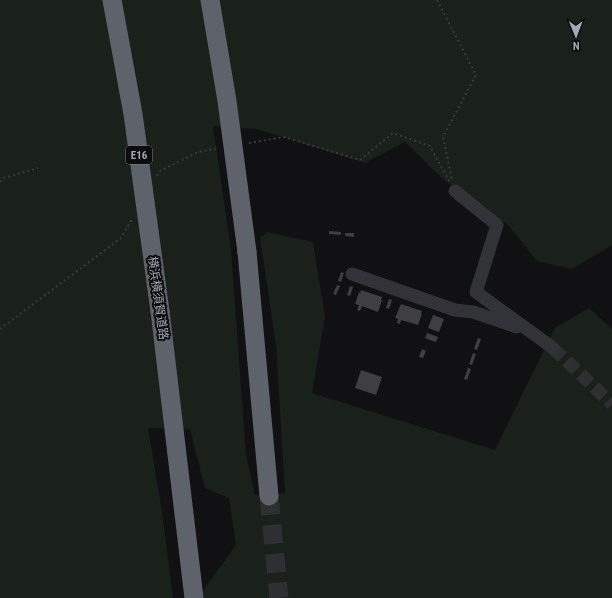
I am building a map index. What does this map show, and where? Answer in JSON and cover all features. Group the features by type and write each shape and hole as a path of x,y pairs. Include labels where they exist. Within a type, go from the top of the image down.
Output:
{"highway":[{"name":"横浜横須賀道路","path":"112,0 133,114 160,311 194,598"},
{"path":"210,0 227,101 247,252 269,496"}],"lane":[{"path":"455,191 497,225 476,292 553,348"},
{"path":"352,274 455,310 473,312 528,330"}],"path":[{"path":"437,0 476,75 443,137 455,191"},
{"path":"0,182 4,178 38,168"}],"shaded area":[{"path":"0,0 612,0 612,245 572,269 537,261 508,225 443,179 405,142 365,163 257,129 213,126 231,250 246,455 255,495 285,493 276,345 260,238 267,232 313,242 325,317 312,393 495,450 555,328 589,308 612,329 612,598 202,598 202,592 236,545 229,498 205,488 190,429 148,428 162,512 173,598 0,598"}],"building":[{"path":"329,231 341,232 341,235 329,234"},
{"path":"345,233 354,233 354,237 345,236"},
{"path":"341,272 344,273 341,282 338,281"},
{"path":"337,285 340,286 336,295 333,294"},
{"path":"350,286 353,287 350,296 347,295"},
{"path":"361,290 382,297 378,312 362,306 360,311 357,310 359,305 355,304"},
{"path":"389,299 392,300 389,309 386,308"},
{"path":"401,304 422,311 418,325 401,320 400,324 397,323 398,319 395,318"},
{"path":"433,315 444,319 439,332 428,328"},
{"path":"427,333 438,337 436,342 425,338"},
{"path":"478,338 481,339 477,350 474,349"},
{"path":"422,349 426,351 423,358 419,357"},
{"path":"473,353 476,354 472,365 469,364"},
{"path":"468,368 471,369 467,380 464,379"},
{"path":"361,370 382,377 376,395 355,388"}],"tunnel":[{"path":"553,348 612,404"},
{"path":"269,496 279,598"}]}
